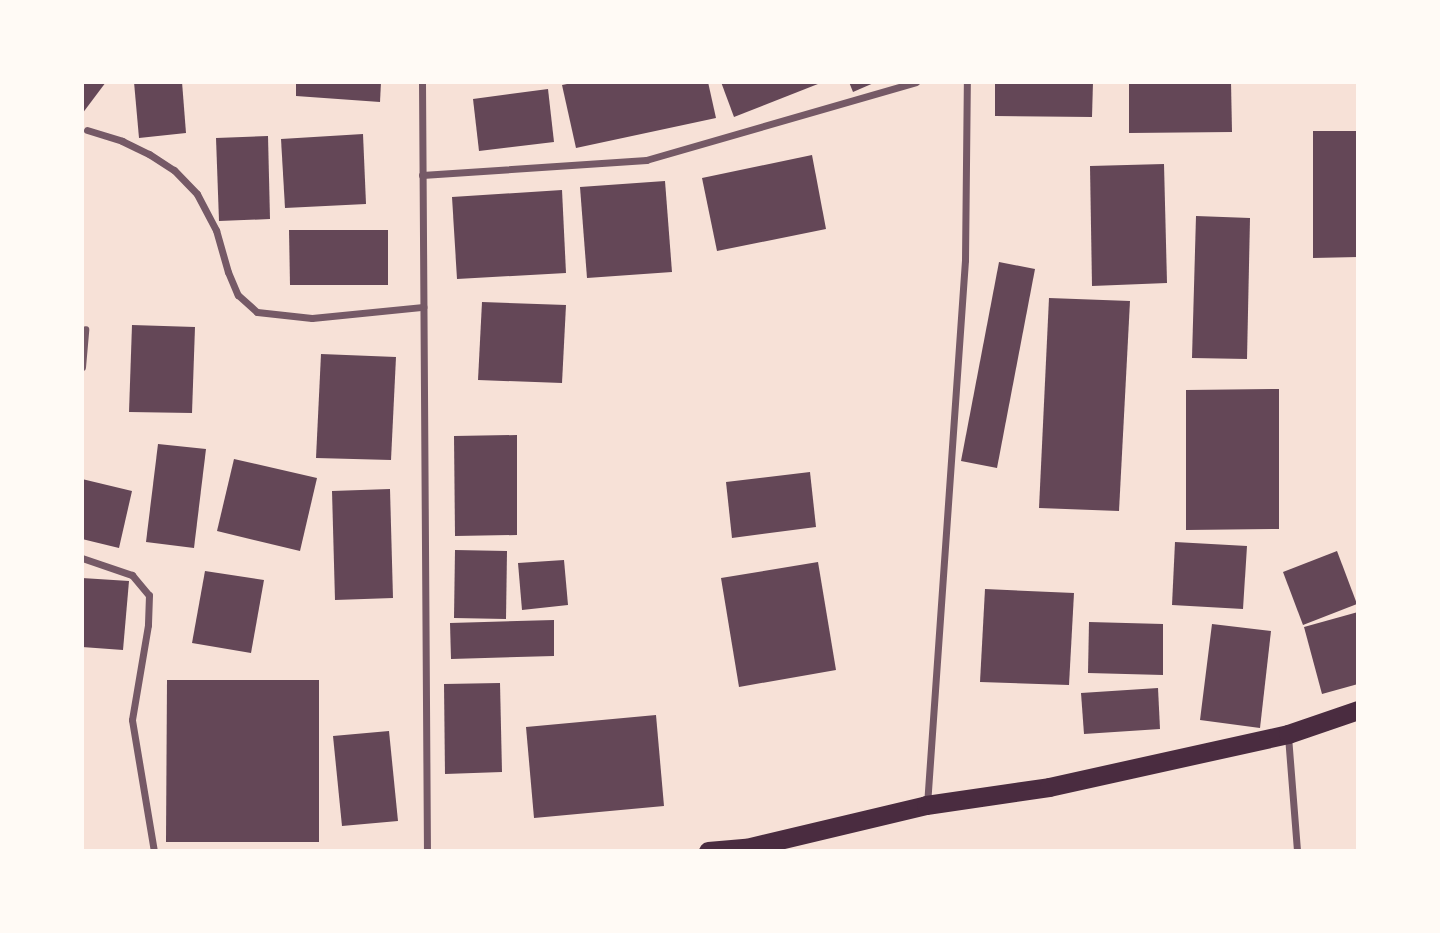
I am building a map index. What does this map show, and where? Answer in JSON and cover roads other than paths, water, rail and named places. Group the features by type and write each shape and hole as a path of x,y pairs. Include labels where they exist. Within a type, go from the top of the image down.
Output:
{"highway":[{"path":"708,851 746,849 926,805 1049,787 1288,734 1358,710"}],"street":[{"path":"422,82 427,851"},
{"path":"422,175 646,160 916,82"},
{"path":"926,805 965,260 967,82"},
{"path":"88,130 122,141 149,154 174,170 197,194 216,230 238,295 257,312 312,318 423,307"},
{"path":"82,367 85,329"},
{"path":"82,558 132,575 149,595 148,625 132,720 154,851"},
{"path":"1288,734 1297,851"}]}
